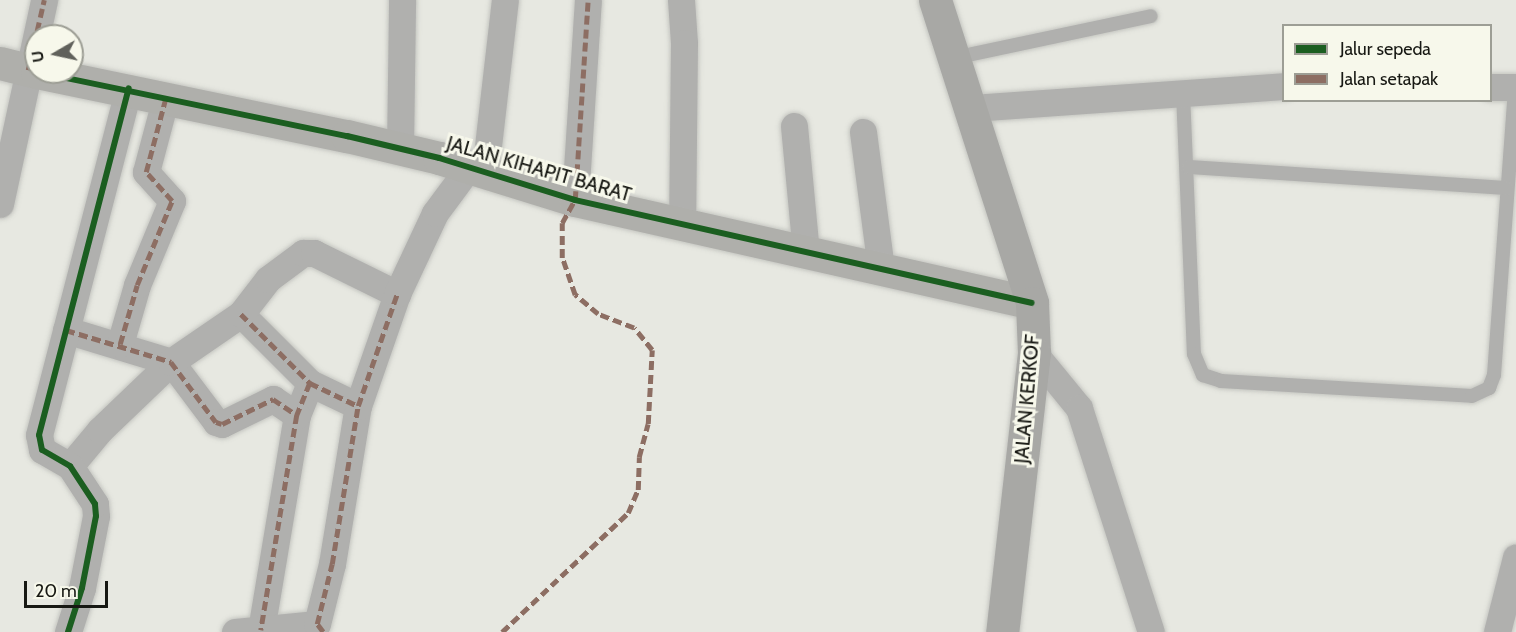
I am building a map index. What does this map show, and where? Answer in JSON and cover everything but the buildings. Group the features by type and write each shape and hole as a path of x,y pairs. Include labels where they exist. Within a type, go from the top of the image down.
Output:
{"main road":[{"name":"JALAN KERKOF","path":"935,0 1032,303 1034,353 1002,632"}],"street":[{"path":"37,24 44,0"},
{"path":"400,150 402,0"},
{"path":"235,632 317,624 333,564 358,406 397,294 435,213 477,170 505,0"},
{"path":"575,200 588,0"},
{"path":"681,0 684,43 682,223"},
{"path":"0,204 24,74"},
{"name":"JALAN KIHAPIT BARAT","path":"84,80 400,150 477,170 575,200 1032,303"},
{"path":"971,108 1282,86"},
{"path":"1492,87 1516,87"},
{"path":"68,632 82,588 96,516 95,504 70,466 42,450 39,435 129,88"},
{"path":"120,344 137,285 172,201 146,172 166,97"},
{"path":"794,126 806,253"},
{"path":"863,132 881,269"},
{"path":"70,466 100,430 171,362 241,314 268,279 303,253 314,253 397,294"},
{"path":"241,314 310,383 358,406"},
{"path":"66,330 120,344 171,362 216,422 228,424 273,399 297,416"},
{"path":"1034,353 1079,408 1151,632"},
{"path":"261,630 297,416 310,383"},
{"path":"1502,631 1516,557"}],"lane":[{"path":"954,58 1151,16"},
{"path":"1183,93 1189,167 1194,354 1203,375 1221,381 1472,396 1489,388 1496,352 1506,188 1516,87"},
{"path":"1189,167 1506,188"}],"marked path":[{"path":"39,24 44,0"},
{"path":"502,632 628,513 638,490 639,457 648,424 652,350 634,328 598,314 575,295 562,258 562,223 575,200 588,0"},
{"path":"120,344 137,285 172,201 146,172 166,97"},
{"path":"323,632 317,624 332,564 358,406 397,294"},
{"path":"241,314 310,383 297,415 261,630"},
{"path":"66,330 171,362 216,422 222,424 273,399 297,415"},
{"path":"310,383 358,406"}],"cycle path":[{"path":"84,82 347,136 439,158 575,200 1032,303"},
{"path":"68,632 82,588 96,516 95,504 70,466 42,450 39,435 129,88"}]}
